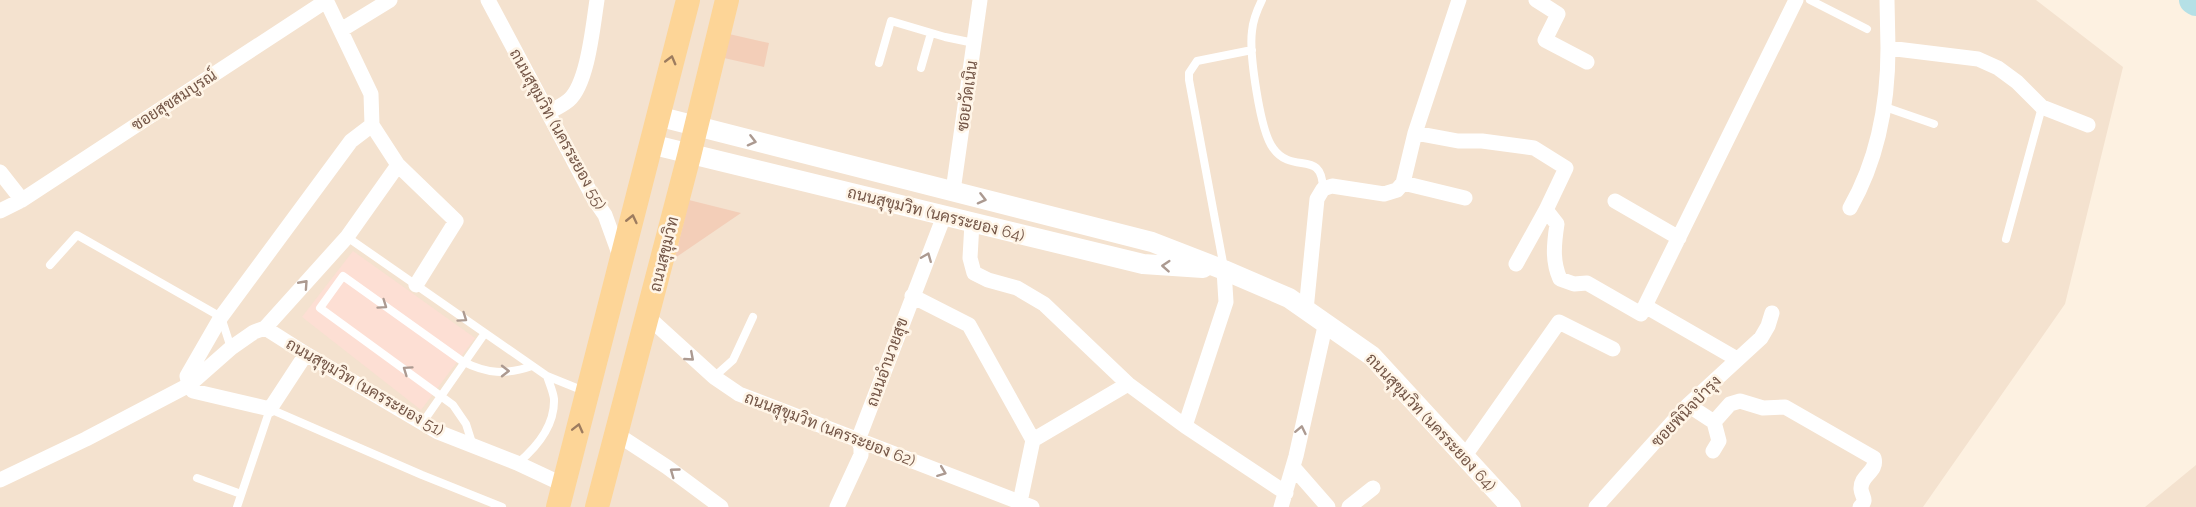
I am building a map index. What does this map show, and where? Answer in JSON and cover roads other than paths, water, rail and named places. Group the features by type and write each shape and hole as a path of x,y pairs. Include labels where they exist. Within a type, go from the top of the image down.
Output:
{"main road":[{"path":"561,496 688,0"},
{"name":"ถนนสุขุมวิท","path":"598,501 690,154 727,0"},
{"name":"ถนนสุขุมวิท (นครระยอง 51)","path":"561,496 598,501"}],"street":[{"path":"326,0 371,94 372,125 398,165 456,221 416,285"},
{"name":"ซอยสุขสมบูรณ์","path":"0,211 22,200 326,0"},
{"path":"341,30 390,0"},
{"name":"ถนนสุขุมวิท (นครระยอง 55)","path":"488,0 594,199 605,215 622,261"},
{"path":"549,112 569,101 581,83 597,0"},
{"name":"ซอยวัดเนิน","path":"953,191 980,0"},
{"path":"1306,310 1317,199 1323,189 1332,186 1384,194 1396,190 1403,183 1416,133 1459,0"},
{"path":"1536,0 1558,14 1545,40 1587,62"},
{"path":"1546,210 1557,224 1554,265 1560,279 1574,284 1587,283 1641,314 1796,0"},
{"path":"1850,208 1869,167 1885,107 1888,77 1887,0"},
{"path":"1888,48 1978,59 1998,68 2017,82 2042,107 2088,125"},
{"name":"ถนนสุขุมวิท (นครระยอง 64)","path":"657,116 1152,242 1289,298 1372,356 1511,507"},
{"path":"306,354 270,409 193,391 189,385 187,376 221,317 351,141 372,125"},
{"path":"1416,133 1458,141 1494,142 1534,148 1566,168 1516,264"},
{"name":"ถนนสุขุมวิท (นครระยอง 64)","path":"650,144 1143,264 1224,270"},
{"path":"0,480 86,439 189,385 231,348 254,332 266,328 347,237 398,165"},
{"path":"0,172 22,200"},
{"path":"1403,183 1465,198"},
{"path":"1615,201 1679,238"},
{"name":"ถนนอำนวยสุข","path":"837,507 861,455 858,440 944,216"},
{"path":"972,223 970,258 974,273 988,280 1017,288 1044,304 1128,384 1284,500 1326,322"},
{"path":"1185,426 1226,302 1224,270"},
{"path":"912,296 969,325 1033,440 1026,505"},
{"path":"1645,306 1737,359"},
{"name":"ซอยพินิจบำรุง","path":"1596,507 1688,405 1761,338 1772,313"},
{"name":"ถนนสุขุมวิท (นครระยอง 62)","path":"648,317 714,377 739,394 1026,505"},
{"path":"1464,457 1559,322 1613,349"},
{"name":"ถนนสุขุมวิท (นครระยอง 51)","path":"266,328 438,432 517,464 561,496"},
{"path":"1033,440 1128,384"},
{"path":"1714,422 1730,404 1740,401 1763,408 1785,407 1874,458 1876,463 1861,485 1865,498 1860,507"},
{"path":"1688,405 1714,422 1719,441 1713,452"},
{"path":"615,433 667,467 721,507"},
{"path":"1293,467 1328,507"},
{"path":"1349,507 1373,488"}],"lane":[{"path":"1262,0 1254,20 1252,51 1264,132 1273,149 1288,161 1312,164 1319,170 1323,189"},
{"path":"1810,0 1867,29"},
{"path":"879,63 891,21 974,43"},
{"path":"921,68 931,33"},
{"path":"1224,270 1189,73 1197,61 1252,51"},
{"path":"1885,107 1934,124"},
{"path":"2006,239 2042,107"},
{"path":"50,265 77,235 221,317 231,348"},
{"path":"347,237 547,376 587,392"},
{"path":"473,446 466,424 453,405 320,308 343,276 462,361 477,369 514,372 532,366"},
{"path":"714,377 733,360 753,316"},
{"path":"423,422 485,333"},
{"path":"517,464 543,438 551,418 554,398 547,376"},
{"path":"237,507 270,409 422,476 502,507"},
{"path":"197,478 241,494"}]}
